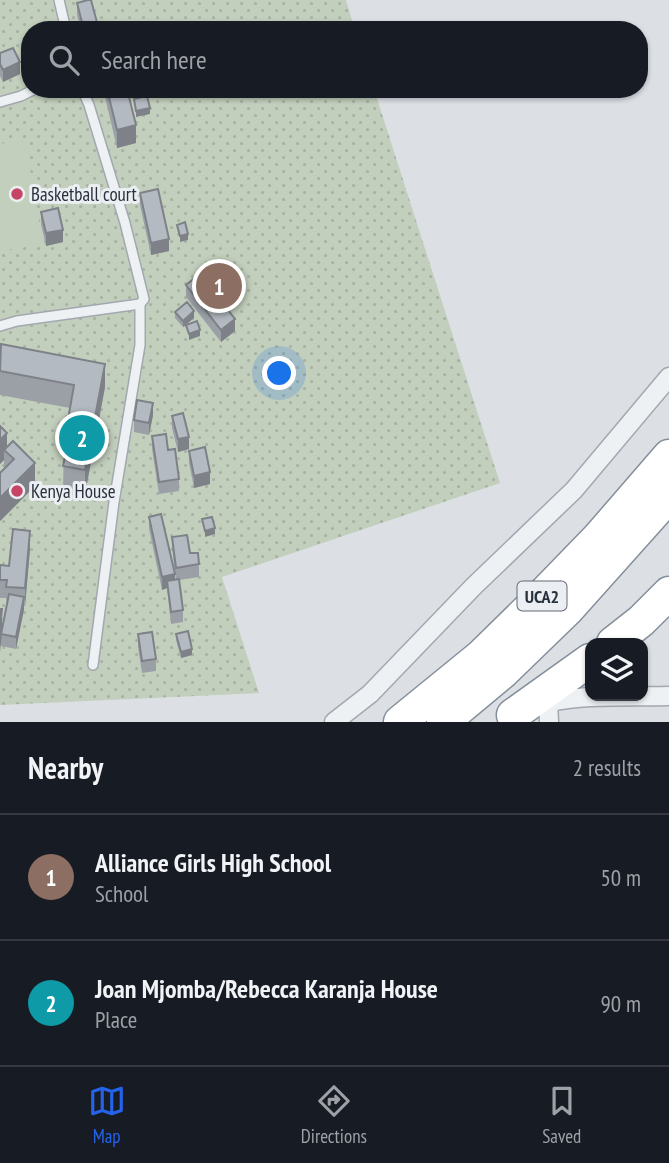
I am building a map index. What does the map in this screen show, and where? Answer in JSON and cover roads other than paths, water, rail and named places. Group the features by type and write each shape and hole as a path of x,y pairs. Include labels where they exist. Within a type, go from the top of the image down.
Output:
{"highway":[{"name":"UCA2","path":"400,722 481,656 532,606 598,538 669,456"},
{"name":"UCA2","path":"443,722 503,672 567,610 669,496"},
{"path":"619,638 669,593"},
{"path":"509,718 585,664"}],"street":[{"path":"334,722 369,694 474,586 574,490 669,377"},
{"path":"509,718 548,702 581,698 669,696"},
{"path":"548,702 549,722"}],"lane":[{"path":"60,0 64,21"},
{"path":"0,102 21,96"},
{"path":"86,98 125,223 144,299 140,304 140,345 114,502 93,665"},
{"path":"0,326 17,321 140,304"}],"place":[{"name":"Basketball court","path":"17,194"},
{"name":"Alliance Girls High School","path":"219,286"},
{"name":"Joan Mjomba/Rebecca Karanja House","path":"82,438"},
{"name":"Kenya House","path":"17,491"}]}
